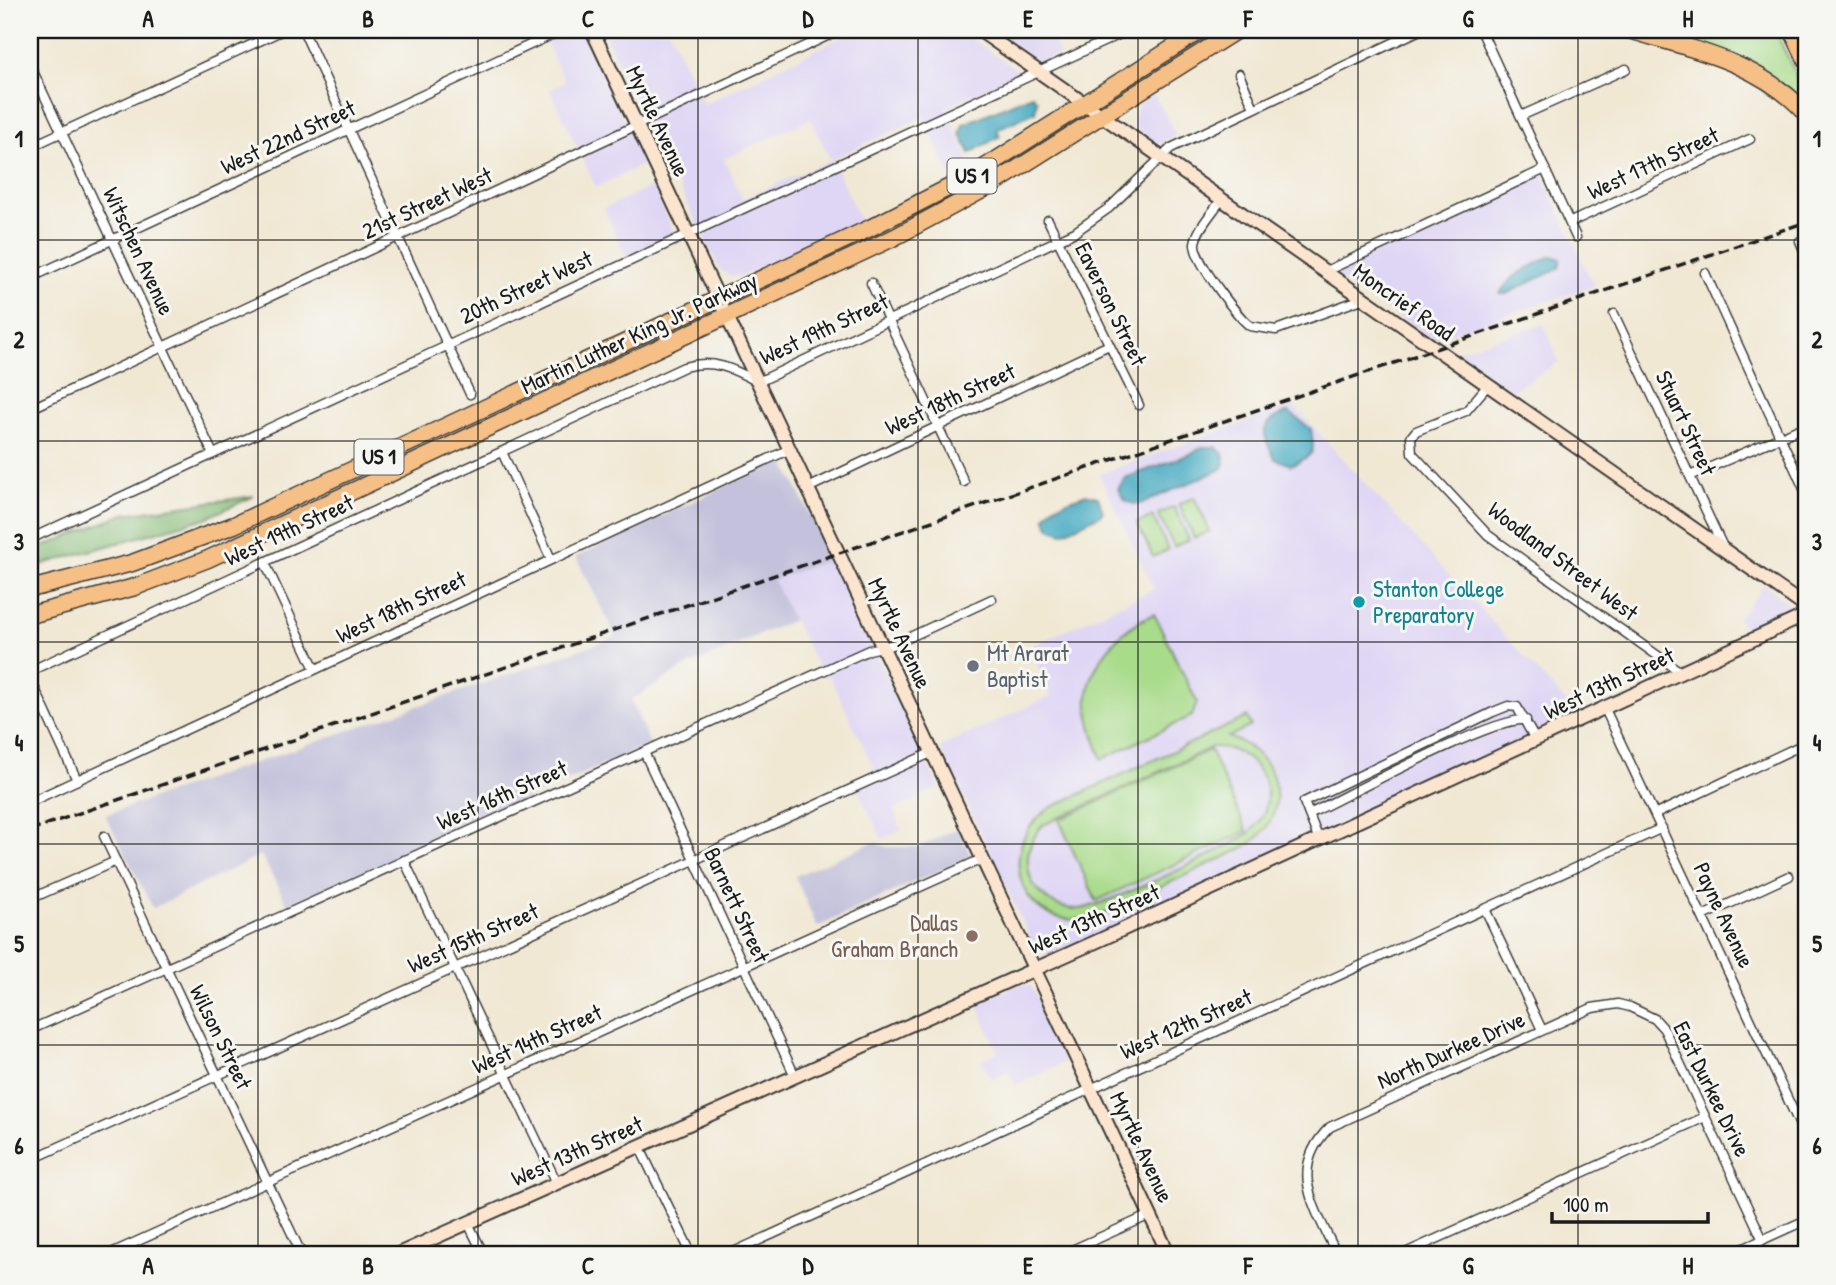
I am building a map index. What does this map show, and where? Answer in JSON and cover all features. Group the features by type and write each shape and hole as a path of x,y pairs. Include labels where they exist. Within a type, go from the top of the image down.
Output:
{"highway":[{"name":"Martin Luther King Jr. Parkway","path":"30,589 132,563 233,524 719,299 938,194 1201,30"},
{"name":"Martin Luther King Jr. Parkway","path":"31,612 135,587 208,559 727,317 960,204 1237,30"},
{"path":"1629,30 1741,65 1779,87 1806,113"},
{"path":"1793,30 1806,58"},
{"path":"31,612 132,563"}],"main road":[{"name":"Myrtle Avenue","path":"593,30 1169,1255"},
{"name":"Moncrief Road","path":"979,30 1100,117 1806,607"},
{"name":"West 13th Street","path":"396,1255 1319,840 1806,615"}],"street":[{"path":"30,148 284,30"},
{"path":"303,30 470,394"},
{"name":"West 22nd Street","path":"30,278 562,30"},
{"name":"21st Street West","path":"30,409 840,30"},
{"name":"20th Street West","path":"30,539 1129,30"},
{"name":"West 19th Street","path":"30,671 684,367 698,363 724,365 758,382 1059,241 1109,208 1159,157 1182,141 1420,30"},
{"path":"1481,30 1523,115 1576,237"},
{"name":"Witschen Avenue","path":"30,65 213,454"},
{"path":"1523,115 1626,69"},
{"path":"1239,74 1254,108"},
{"name":"West 17th Street","path":"1571,222 1750,139"},
{"path":"1324,272 1545,169"},
{"path":"1221,201 1197,236 1195,249 1208,272 1250,326 1276,330 1362,299"},
{"name":"Eaverson Street","path":"1048,220 1139,405"},
{"path":"1800,241 1806,255"},
{"path":"1705,273 1806,492"},
{"path":"871,283 964,482"},
{"name":"Stuart Street","path":"1614,314 1724,549"},
{"name":"West 18th Street","path":"808,488 1109,345"},
{"name":"Woodland Street West","path":"1488,385 1466,411 1416,431 1411,437 1412,453 1488,534 1682,673"},
{"path":"1690,476 1806,426"},
{"name":"West 18th Street","path":"30,802 790,449"},
{"path":"502,452 551,559"},
{"path":"265,563 315,668"},
{"name":"West 16th Street","path":"30,1030 869,650 884,647 992,599"},
{"path":"30,678 77,780"},
{"path":"1319,840 1304,802 1493,712 1517,706 1536,741"},
{"name":"Payne Avenue","path":"1605,709 1806,1138"},
{"path":"1309,814 1478,733 1518,719 1526,720"},
{"path":"1656,814 1806,743"},
{"name":"Barnett Street","path":"644,752 795,1076"},
{"name":"West 15th Street","path":"30,1160 933,752"},
{"name":"West 12th Street","path":"727,1255 1662,828"},
{"name":"Wilson Street","path":"104,836 219,1074 302,1255"},
{"name":"West 14th Street","path":"107,1255 984,859"},
{"path":"404,860 557,1183"},
{"path":"30,900 116,861"},
{"path":"1703,916 1790,876"},
{"path":"1485,909 1542,1030"},
{"name":"North Durkee Drive","path":"1337,1255 1307,1187 1308,1162 1321,1137 1342,1120 1592,1007 1618,1004 1630,1007"},
{"name":"East Durkee Drive","path":"1630,1007 1655,1019 1664,1028 1763,1240"},
{"path":"1401,1255 1705,1117"},
{"path":"639,1146 692,1255"},
{"path":"1061,1255 1150,1215"},
{"path":"1729,1255 1806,1220"},
{"path":"468,1223 484,1255"}],"shaded area":[{"path":"551,30 582,30 644,164 596,187 550,90 565,82 542,34"},
{"path":"602,30 669,30 704,104 856,30 959,30 1021,73 945,108 970,163 950,174 923,117 832,159 860,221 742,276 730,276 720,270","holes":["810,119 831,160 743,199 724,159"]},
{"path":"994,30 1048,30 1060,55 1045,62 1037,61"},
{"path":"1154,94 1176,135 1157,145 1136,129 1133,120 1139,104"},
{"path":"1542,174 1594,286 1433,339 1330,272"},
{"path":"653,186 674,234 626,257 604,208"},
{"path":"1544,324 1559,362 1508,393 1451,353"},
{"path":"1293,405 1577,714 1124,923 1044,954 1035,948 940,747 1051,696 1029,647 1154,589 1099,474"},
{"path":"783,459 832,559 773,580 793,620 683,668 631,700 650,744 288,906 261,855 153,908 105,815 616,637 576,557"},
{"path":"832,559 939,788 893,810 902,830 882,839 853,781 875,770 829,675 823,677 773,580"},
{"path":"1764,585 1788,602 1789,612 1787,616 1751,633 1738,619"},
{"path":"958,828 971,856 817,927 795,876 874,842 887,847 919,847"},
{"path":"1027,984 1033,989 1068,1061 1015,1085 1009,1071 991,1079 981,1060 998,1052 977,1003 1018,985"}],"green space":[{"path":"1649,30 1775,30 1806,96 1806,104"},
{"path":"254,496 206,518 30,568 30,552 124,514"},
{"path":"1194,497 1210,531 1194,538 1179,504"},
{"path":"1174,507 1189,540 1174,547 1158,514"},
{"path":"1153,516 1168,550 1153,557 1137,523"},
{"path":"1154,614 1197,702 1192,716 1102,759 1088,706 1092,677 1107,650 1117,639 1141,620"},
{"path":"1247,717 1251,726 1228,737 1247,746 1261,758 1271,772 1276,789 1276,805 1270,821 1259,836 1242,849 1112,910 1084,919 1061,918 1042,910 1029,896 1021,879 1019,860 1023,840 1034,822 1052,807","holes":["1212,747 1228,749 1254,764 1266,789 1262,818 1251,831 1194,863 1089,907 1077,909 1058,905 1037,889 1030,875 1028,860 1031,845 1043,825"]},
{"path":"1210,750 1247,831 1096,901 1059,820"}],"water":[{"path":"1032,95 1037,100 1035,112 997,129 1000,136 970,153 960,133 963,124"},
{"path":"1552,256 1561,259 1559,268 1506,294 1500,294 1515,276"},
{"path":"1289,412 1311,429 1313,444 1309,456 1291,465 1275,459 1265,436 1265,430 1271,420"},
{"path":"1202,447 1216,447 1223,454 1225,464 1222,469 1140,504 1129,502 1120,493 1118,489 1125,478 1193,453"},
{"path":"1086,494 1098,497 1103,512 1100,515 1063,533 1050,528 1045,517 1054,506"}],"railway":[{"path":"30,830 1806,222"}],"place":[{"name":"Stanton College Preparatory","path":"1359,602"},
{"name":"Mt Ararat Baptist","path":"973,666"},
{"name":"Dallas Graham Branch","path":"972,936"}]}
